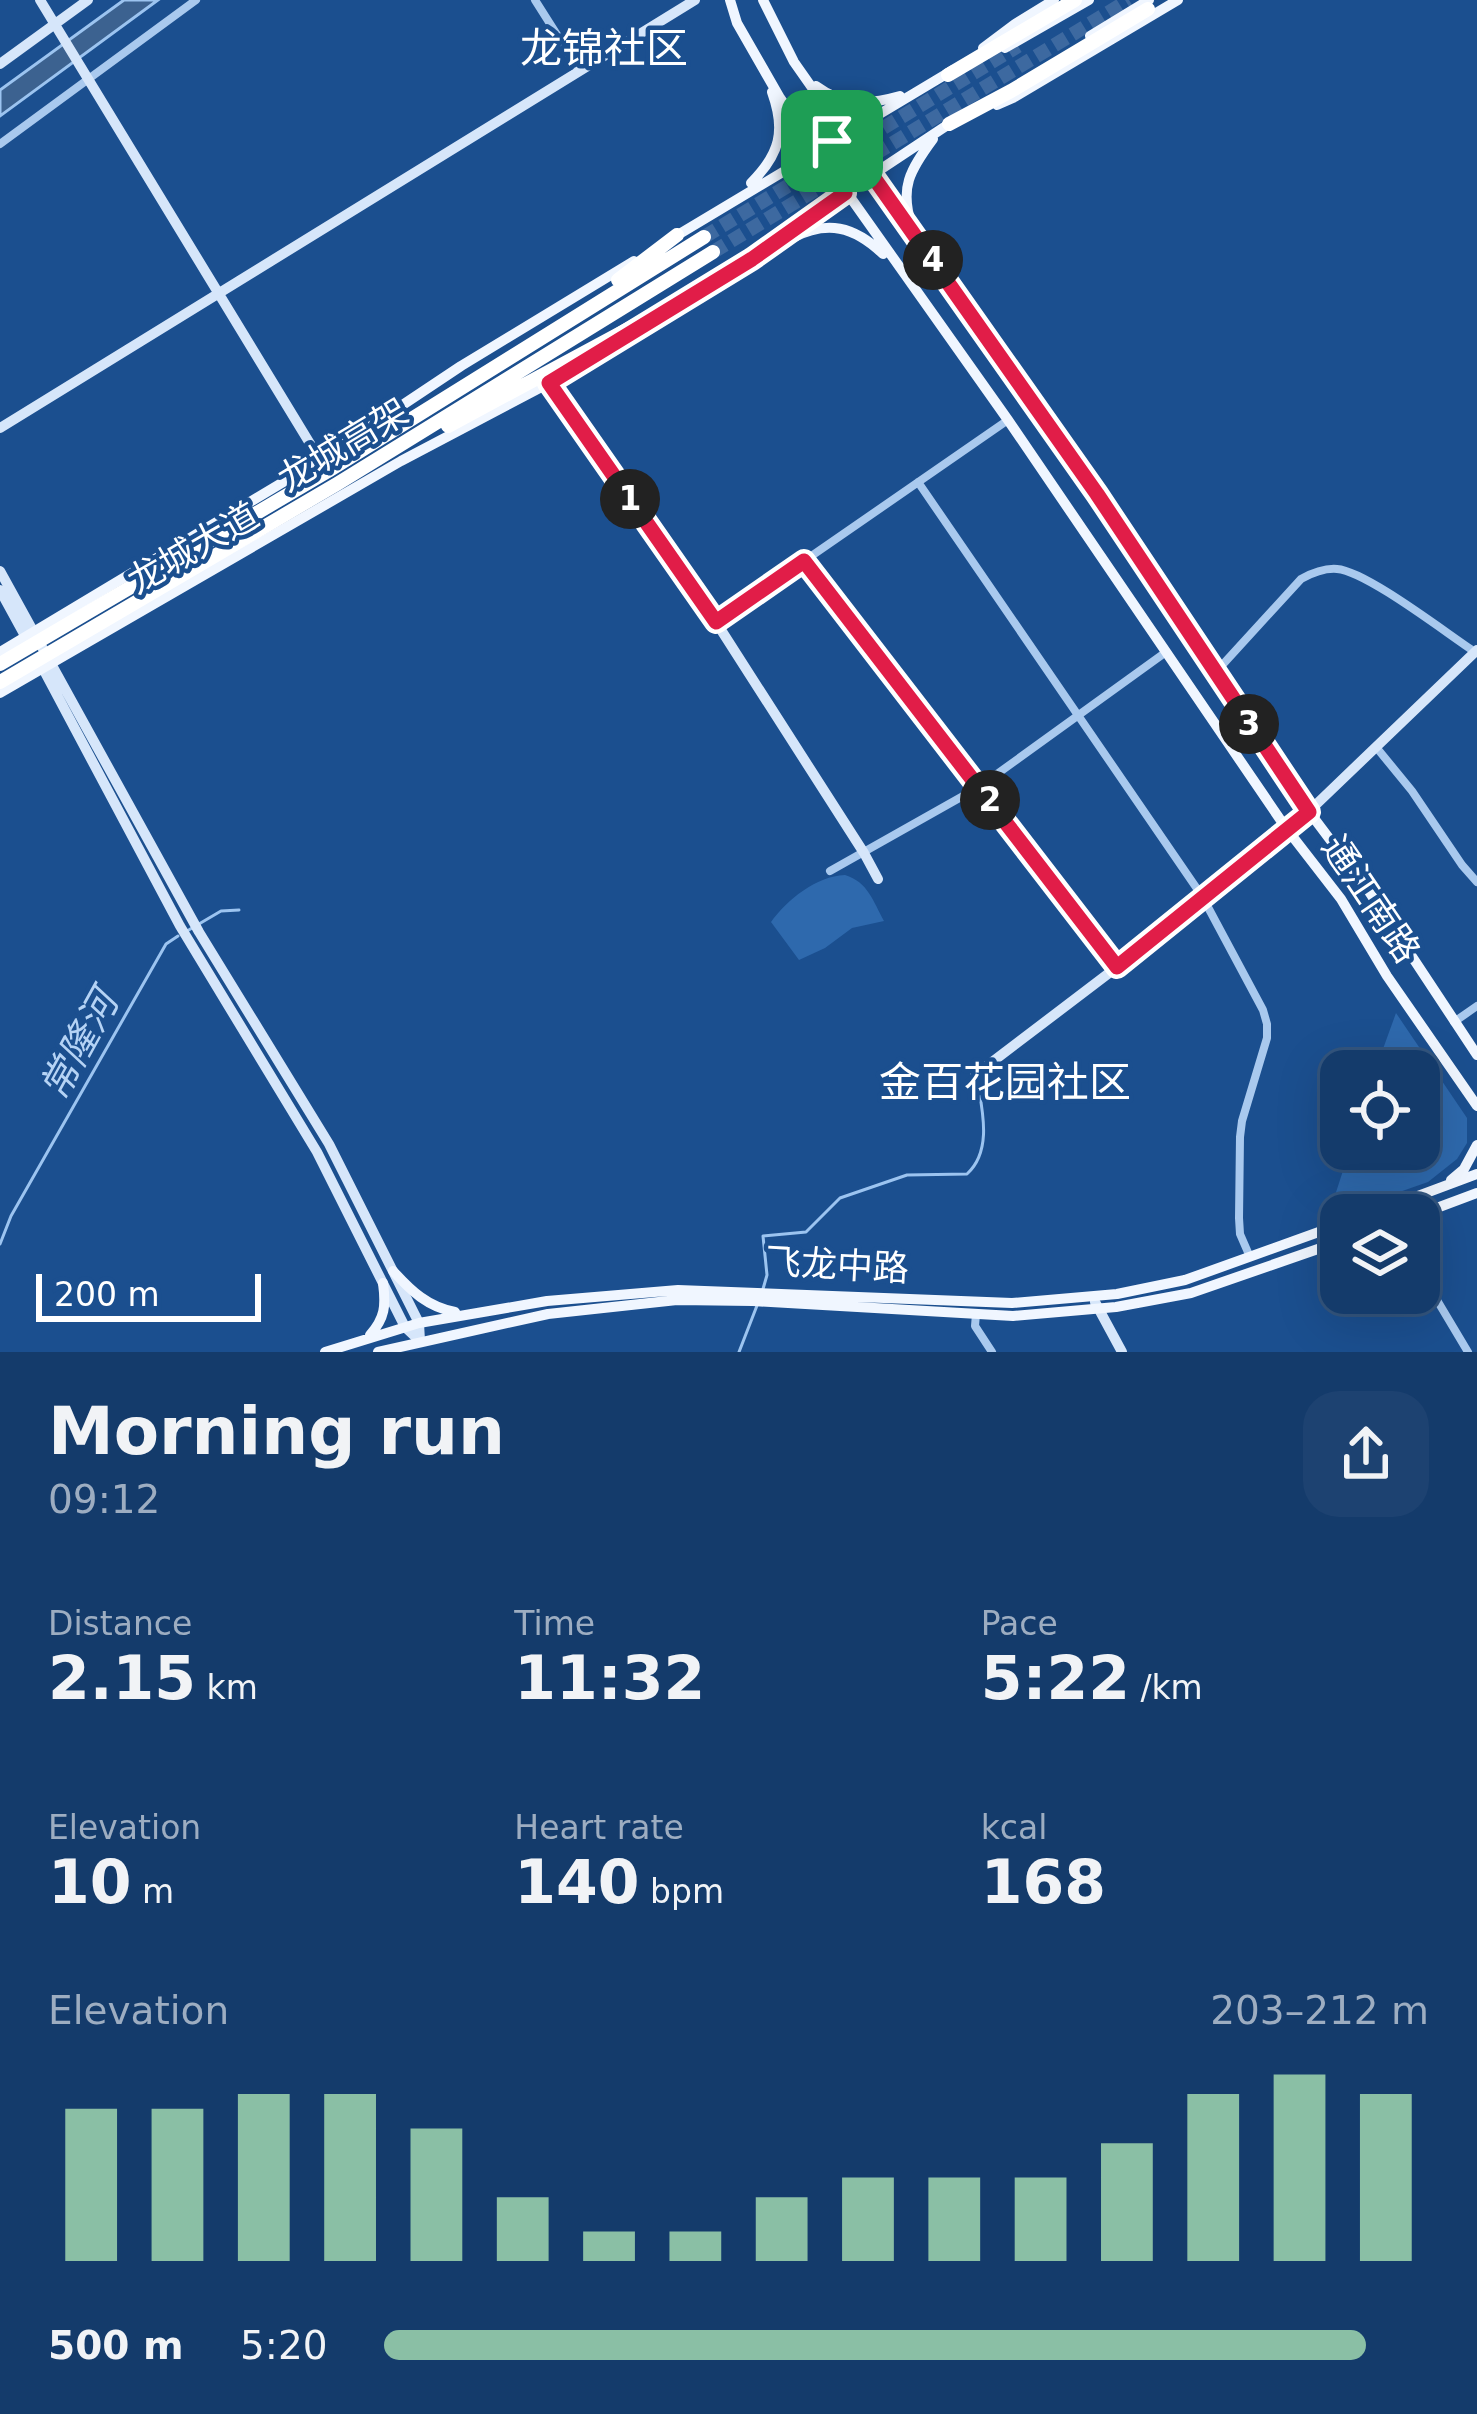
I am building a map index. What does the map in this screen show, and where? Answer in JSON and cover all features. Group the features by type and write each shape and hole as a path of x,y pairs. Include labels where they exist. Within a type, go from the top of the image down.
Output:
{"highway":[{"path":"948,75 1075,0"},
{"path":"944,128 1149,4"},
{"path":"328,472 457,382 633,271 677,235"},
{"name":"龙城高架","path":"0,682 704,237"},
{"name":"龙城高架","path":"0,664 713,252"},
{"path":"328,472 686,298"}],"main road":[{"path":"730,0 782,119 770,163 739,196"},
{"name":"通江南路","path":"763,0 802,74 1097,494 1477,1055"},
{"path":"948,75 1054,0"},
{"path":"677,235 914,91 1024,39 1089,0"},
{"name":"龙城大道","path":"0,693 401,461 549,383 752,259 944,128 1013,98 1178,0"},
{"name":"通江南路","path":"758,62 1286,828 1341,899 1387,976 1477,1106"},
{"path":"802,74 829,96 858,104 914,91"},
{"path":"928,254 904,202 911,172 944,128"},
{"path":"752,259 810,229 828,226 863,238 906,278"},
{"name":"龙城大道","path":"0,652 328,472"},
{"path":"1443,1188 1464,1168 1477,1144"},
{"path":"1426,1194 1477,1174"},
{"path":"1440,1207 1477,1197"},
{"name":"飞龙中路","path":"378,1352 548,1314 677,1300 760,1297 1012,1304 1117,1294 1185,1280 1320,1232"},
{"name":"飞龙中路","path":"325,1352 419,1323 547,1300 678,1290 1013,1316 1099,1309 1191,1293 1320,1248"},
{"path":"393,1271 427,1302 448,1312 476,1313"},
{"path":"367,1339 386,1307 383,1283"}],"street":[{"path":"40,0 328,472"},
{"path":"54,25 76,0"},
{"path":"0,60 88,0"},
{"path":"0,144 196,0"},
{"path":"535,0 580,71"},
{"path":"0,428 695,0"},
{"path":"549,383 716,622 878,879"},
{"path":"716,622 1008,421"},
{"path":"919,482 1202,896 1263,1010 1267,1038 1240,1137 1240,1234 1250,1257"},
{"path":"804,561 1117,967"},
{"path":"1214,673 1301,579 1339,569 1364,578 1474,647"},
{"path":"0,571 48,667 317,1152 405,1327 420,1341"},
{"path":"0,590 30,634"},
{"path":"975,1076 1286,828 1376,747 1474,647"},
{"path":"1307,809 1474,647"},
{"path":"830,871 980,787 1167,651"},
{"path":"48,667 180,926 193,930 329,1144 419,1323 420,1341"},
{"path":"1376,747 1477,882"},
{"path":"1454,1022 1477,1006"},
{"path":"1091,1296 1122,1352"},
{"path":"1440,1305 1468,1352"},
{"path":"976,1314 975,1326 992,1352"}],"shaded area":[{"path":"124,0 158,0 0,116 0,90"},
{"path":"845,875 865,887 884,921 852,928 799,960 771,922 803,891"},
{"path":"1396,1013 1421,1050 1383,1050"},
{"path":"1440,1078 1467,1118 1467,1143 1457,1159 1428,1182 1394,1194 1335,1194 1343,1170 1440,1170"}],"waterway":[{"name":"常隆河","path":"187,931 221,911 239,910"},
{"name":"常隆河","path":"0,1244 11,1216 166,944 178,936"},
{"name":"常隆河","path":"763,1289 767,1275 763,1236 806,1232 840,1198 907,1175 967,1174 982,1146 979,1090"},
{"name":"常隆河","path":"739,1352 758,1303"}],"tunnel":[{"path":"713,252 1129,0"},
{"path":"704,237 1018,46"}],"district":[{"name":"龙锦社区","path":"604,48"},
{"name":"金百花园社区","path":"1005,1082"}],"route":[{"path":"847,134 1097,494 1309,812 1117,967 804,561 716,622 549,383 752,259 845,193 817,149 832,141 847,134"}]}
